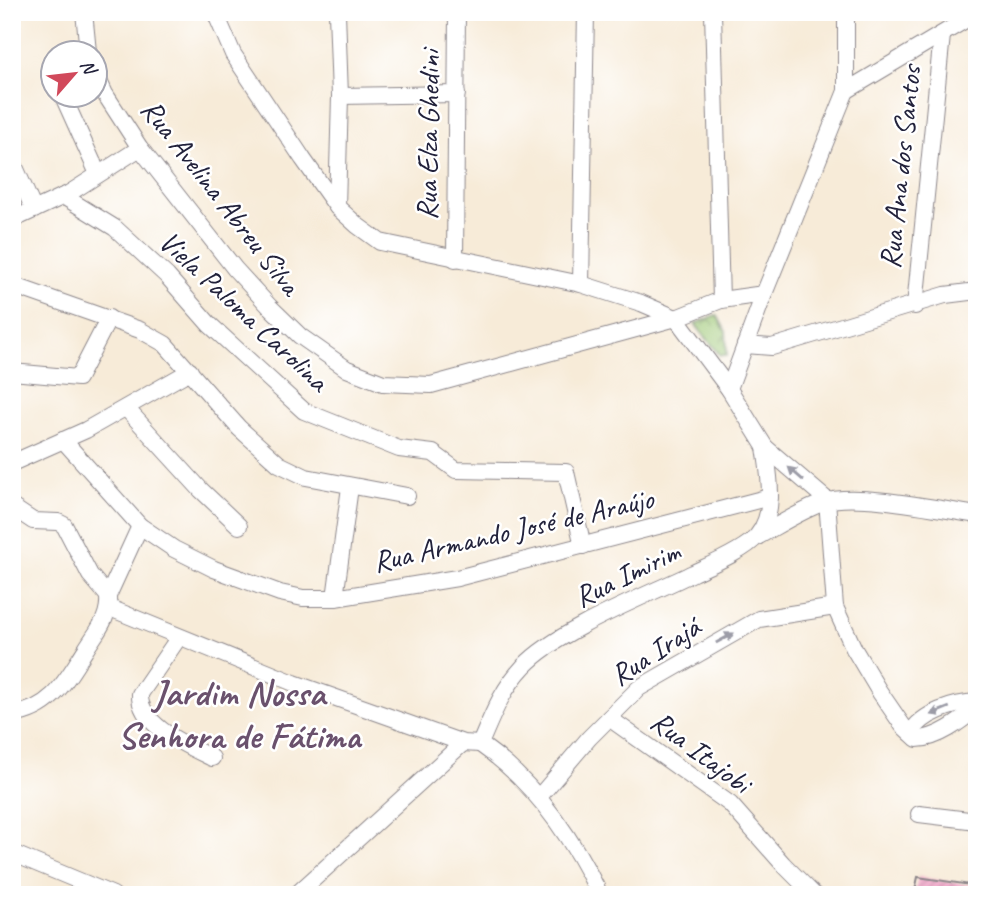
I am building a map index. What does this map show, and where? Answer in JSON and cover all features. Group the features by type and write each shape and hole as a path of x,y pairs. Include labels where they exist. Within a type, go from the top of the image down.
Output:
{"street":[{"path":"84,12 87,38"},
{"path":"215,12 233,54 247,77 337,207 380,242 581,284 642,303 676,318 729,389 765,447 827,500 887,502 977,515"},
{"path":"337,12 340,96 337,207"},
{"name":"Rua Elza Ghedini","path":"455,259 457,12"},
{"path":"581,284 586,12"},
{"path":"713,12 721,300"},
{"path":"729,389 764,294 846,91 846,12"},
{"path":"846,91 977,13"},
{"name":"Rua Ana dos Santos","path":"915,306 942,35"},
{"path":"340,96 457,94"},
{"name":"Rua Avelina Abreu Silva","path":"108,99 140,148 235,269 270,307 300,336 348,369 383,383 431,384 676,318 721,300 764,294"},
{"path":"68,108 98,174"},
{"path":"12,220 63,196 140,148"},
{"path":"12,160 34,210"},
{"name":"Viela Paloma Carolina","path":"63,196 115,228 167,276 209,324 304,411 399,449 433,453 456,470 566,472 583,546"},
{"path":"12,285 109,318 140,330 165,344 239,428 279,464 306,477 407,496"},
{"path":"745,345 772,347 945,295 977,290"},
{"path":"12,372 78,378 109,318"},
{"path":"12,463 127,408 190,371"},
{"path":"127,408 201,490 239,526"},
{"path":"63,440 140,526 174,549 226,574 303,598 335,598"},
{"path":"757,537 768,512 770,497 765,447"},
{"name":"Rua Armando José de Araújo","path":"351,487 335,598 457,578 770,497"},
{"path":"827,500 835,607 860,660 893,712 917,738 934,735 977,708"},
{"name":"Rua Imirim","path":"472,743 524,665 548,646 731,555 757,537 827,500"},
{"path":"12,507 33,521 53,521 64,525 90,575 109,602 179,636 295,683 472,743 503,760 539,797 585,865 600,895"},
{"path":"12,715 22,714 36,707 62,687 103,624 109,602 140,526"},
{"name":"Rua Irajá","path":"539,797 589,738 639,688 759,619 835,607"},
{"path":"179,636 140,694 139,701 146,714 168,736 212,758"},
{"path":"911,733 916,724 927,717 956,705 977,702"},
{"name":"Rua Itajobi","path":"609,718 730,804 814,895"},
{"path":"296,895 472,743"},
{"path":"919,814 977,821"},
{"path":"12,853 113,895"}],"green space":[{"path":"717,315 726,332 727,355 720,355 695,324"}],"building":[{"path":"918,877 977,886 977,895 914,895"}],"district":[{"name":"Jardim Nossa Senhora de Fátima","path":"239,714"}]}
